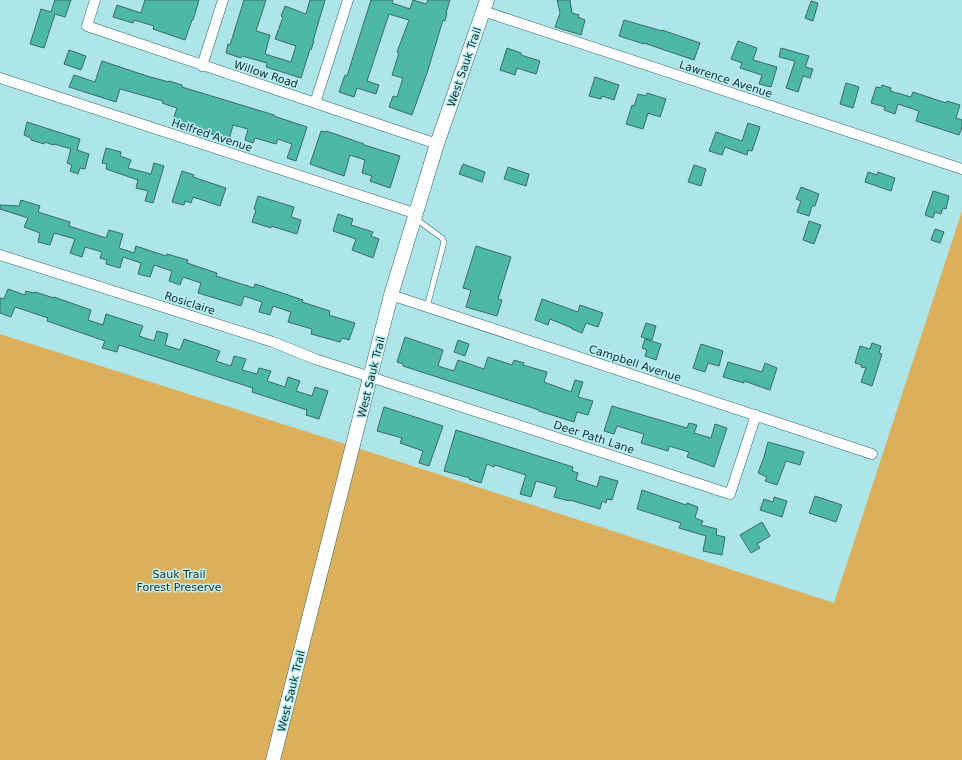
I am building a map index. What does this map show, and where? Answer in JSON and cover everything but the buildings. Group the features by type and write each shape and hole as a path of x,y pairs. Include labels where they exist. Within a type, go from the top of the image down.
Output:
{"main road":[{"name":"West Sauk Trail","path":"273,760 391,295 437,144 485,6"}],"street":[{"name":"Willow Road","path":"95,0 87,26 437,144"},
{"path":"202,66 223,0"},
{"path":"315,102 348,0"},
{"name":"Lawrence Avenue","path":"485,6 962,169"},
{"name":"Helfred Avenue","path":"0,78 416,216"},
{"name":"Rosiclaire","path":"0,255 273,342 315,359 371,378"},
{"name":"Campbell Avenue","path":"391,295 872,454"},
{"name":"Deer Path Lane","path":"371,378 730,494 756,415"}],"lane":[{"path":"416,216 442,238 444,242 427,307"}],"green space":[{"name":"Sauk Trail Forest Preserve","path":"962,211 962,760 0,760 0,334 339,442 834,603"}]}
